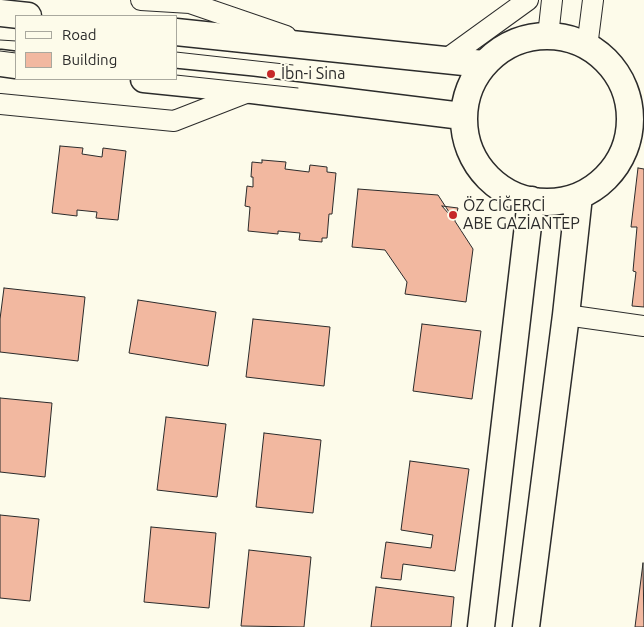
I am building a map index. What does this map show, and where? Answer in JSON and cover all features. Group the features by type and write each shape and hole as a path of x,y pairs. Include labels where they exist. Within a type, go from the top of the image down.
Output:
{"main road":[{"path":"0,13 19,15"},
{"path":"178,32 483,64"},
{"path":"556,36 581,43 587,47 604,58 620,79 629,104 630,131 622,157 605,180 579,196 554,202 531,200 500,189 479,169 466,144 462,116 472,83 483,64 503,47 528,37 556,36"},
{"path":"0,64 15,65"},
{"path":"154,80 462,116"},
{"path":"526,627 566,315 579,196"},
{"path":"481,627 531,200"}],"street":[{"path":"141,0 190,3 318,47"},
{"path":"445,60 528,0"},
{"path":"548,36 552,0"},
{"path":"587,47 593,0"},
{"path":"0,104 174,121 252,90"},
{"path":"566,315 644,326"}],"building":[{"path":"60,146 83,148 82,154 102,157 103,148 126,151 118,220 96,218 97,212 77,210 77,216 52,213"},
{"path":"262,160 286,162 285,169 309,172 310,165 327,167 327,172 336,173 332,214 329,214 327,238 322,238 322,242 299,240 300,233 278,231 278,234 248,231 250,207 245,206 247,186 253,187 253,177 251,177 252,162 262,163"},
{"path":"638,168 644,169 644,307 632,306 636,272 633,271 637,227 631,227"},
{"path":"358,189 438,195 473,249 466,302 405,294 407,282 385,250 352,247"},
{"name":"ÖZ CİĞERCİ ABE GAZİANTEP","path":"442,206 458,208 455,221"},
{"path":"4,288 85,297 78,361 0,352 0,319"},
{"path":"138,300 216,312 208,366 129,353"},
{"path":"253,319 330,327 324,386 246,377"},
{"path":"422,324 481,331 472,399 413,391"},
{"path":"0,398 52,403 45,477 0,472"},
{"path":"166,417 226,424 217,497 157,490"},
{"path":"264,433 321,440 313,513 256,507"},
{"path":"410,461 469,469 455,571 403,564 401,580 381,578 386,542 431,548 433,535 401,530"},
{"path":"0,515 39,519 30,601 0,598"},
{"path":"151,527 216,533 209,608 144,602"},
{"path":"249,550 311,557 304,627 241,626"},
{"path":"643,563 644,627 635,627"},
{"path":"376,587 454,597 451,627 371,627"}],"tram line":[{"path":"0,40 15,41"},
{"path":"0,51 15,53"},
{"path":"178,52 293,65"},
{"path":"178,75 298,88"}],"place":[{"name":"İbn-i Sina","path":"271,74"},
{"name":"ÖZ CİĞERCİ ABE GAZİANTEP","path":"453,215"}]}
